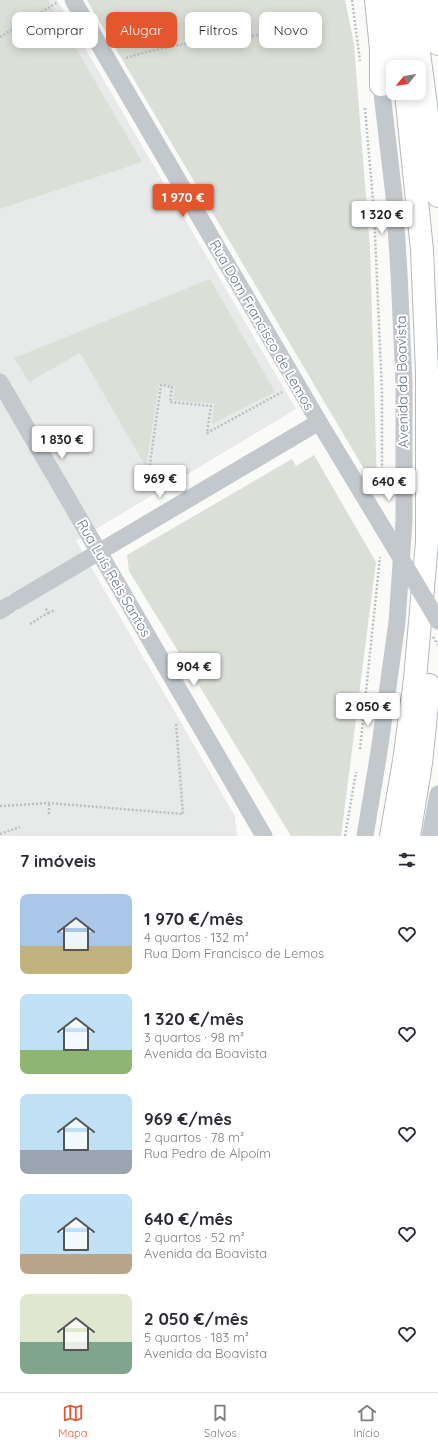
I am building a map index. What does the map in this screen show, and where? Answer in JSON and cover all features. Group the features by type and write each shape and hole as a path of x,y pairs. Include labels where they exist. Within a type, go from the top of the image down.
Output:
{"highway":[{"path":"376,0 381,49 381,85"},
{"path":"390,0 401,60"},
{"path":"412,0 438,196"},
{"path":"430,0 438,44"},
{"name":"Avenida da Boavista","path":"391,836 416,680 427,542 427,372 422,250 407,100"},
{"path":"409,836 421,763 438,601"}],"street":[{"name":"Rua Dom Francisco de Lemos","path":"73,0 319,422 438,621"},
{"name":"Avenida da Boavista","path":"365,836 379,752 396,622 404,521 404,383 394,196 381,85 373,49 367,0"},
{"name":"Rua Luís Reis Santos","path":"0,382 264,836"},
{"path":"8,606 319,422"},
{"path":"430,836 438,794"}],"path":[{"path":"0,37 62,0"},
{"path":"352,0 360,62"},
{"path":"110,63 146,51 224,38 259,35"},
{"path":"364,101 374,212 382,392 382,493"},
{"path":"162,494 149,471 161,385 172,387 170,402 211,406 207,433 282,392"},
{"path":"360,751 380,562"},
{"path":"44,607 48,614"},
{"path":"30,624 55,610"},
{"path":"0,806 49,803 183,814 176,723"},
{"path":"345,836 358,765"},
{"path":"49,803 49,814"},
{"path":"0,834 20,827"}],"shaded area":[{"path":"0,0 57,0 64,12 12,12 12,48 85,48 296,409 76,541 235,816 237,836 0,836"},
{"path":"0,0 48,0 55,12 12,12 12,48 76,48 142,162 0,209"},
{"path":"87,0 345,0 354,44 370,249 377,483 374,486 115,48 177,48 177,12 106,12 106,32 98,19 98,12 94,12"},
{"path":"210,279 275,392 212,424 214,404 173,400 175,386 159,384 146,467 80,353 29,382 14,358"},
{"path":"314,455 376,562 341,836 291,836 129,571 127,555 292,459 296,466"}]}
